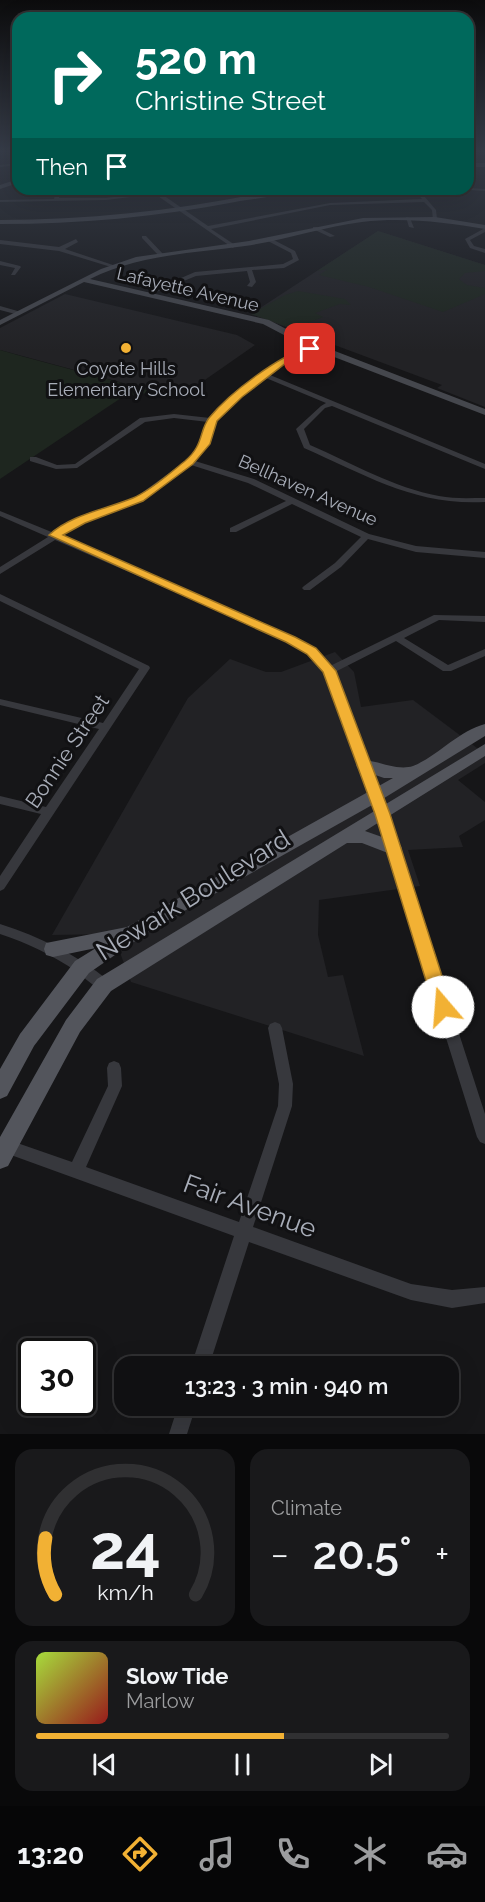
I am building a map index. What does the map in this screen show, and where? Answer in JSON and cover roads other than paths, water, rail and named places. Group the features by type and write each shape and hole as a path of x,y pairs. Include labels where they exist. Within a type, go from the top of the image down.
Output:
{"main road":[{"name":"Newark Boulevard","path":"0,1089 27,1040 82,967 136,931 484,731"},
{"name":"Newark Boulevard","path":"2,1149 73,1026 104,985 485,749"},
{"path":"364,765 394,774 416,771"},
{"path":"343,836 363,837 393,848"},
{"path":"53,949 136,931"}],"street":[{"path":"0,220 112,218"},
{"path":"193,218 233,246"},
{"path":"207,228 255,218"},
{"path":"408,218 412,227"},
{"path":"0,323 113,266 161,255 233,246 363,220 435,219 485,228"},
{"path":"315,228 332,236"},
{"path":"485,228 466,240 472,247 485,251"},
{"path":"144,237 161,255"},
{"path":"147,294 182,278 249,268 284,266 296,260 293,252 268,239"},
{"path":"60,249 76,241"},
{"path":"0,242 60,249 113,266"},
{"path":"0,263 18,267 13,274"},
{"path":"249,268 253,282 250,286"},
{"name":"Lafayette Avenue","path":"83,280 266,322 315,346 485,412"},
{"path":"0,308 18,313"},
{"path":"0,571 81,520 139,499 190,462 205,444 212,420 283,362 315,346"},
{"path":"265,375 485,467"},
{"path":"333,403 323,407 300,429 307,446 419,494 454,500 485,500"},
{"path":"33,459 56,467 77,466 143,420 174,416 212,420"},
{"name":"Bellhaven Avenue","path":"190,462 251,481 366,536 416,549 485,555"},
{"path":"233,530 292,501"},
{"path":"0,513 291,639 312,651 329,671 382,814 485,1137"},
{"path":"307,588 338,566 366,536"},
{"name":"Bonnie Street","path":"0,597 145,668 0,886"},
{"path":"329,671 437,617 485,619"},
{"path":"396,637 447,669 485,652"},
{"path":"0,702 105,728"},
{"path":"0,800 50,812"},
{"path":"0,929 53,949 82,967 104,985"},
{"path":"203,1356 285,1106 286,1084 275,1028"},
{"path":"76,1171 115,1086 114,1068"},
{"name":"Fair Avenue","path":"2,1149 76,1171 411,1292 452,1299 485,1295"},
{"path":"178,1434 184,1416"}],"place":[{"name":"Coyote Hills Elementary School","path":"126,348"}]}
